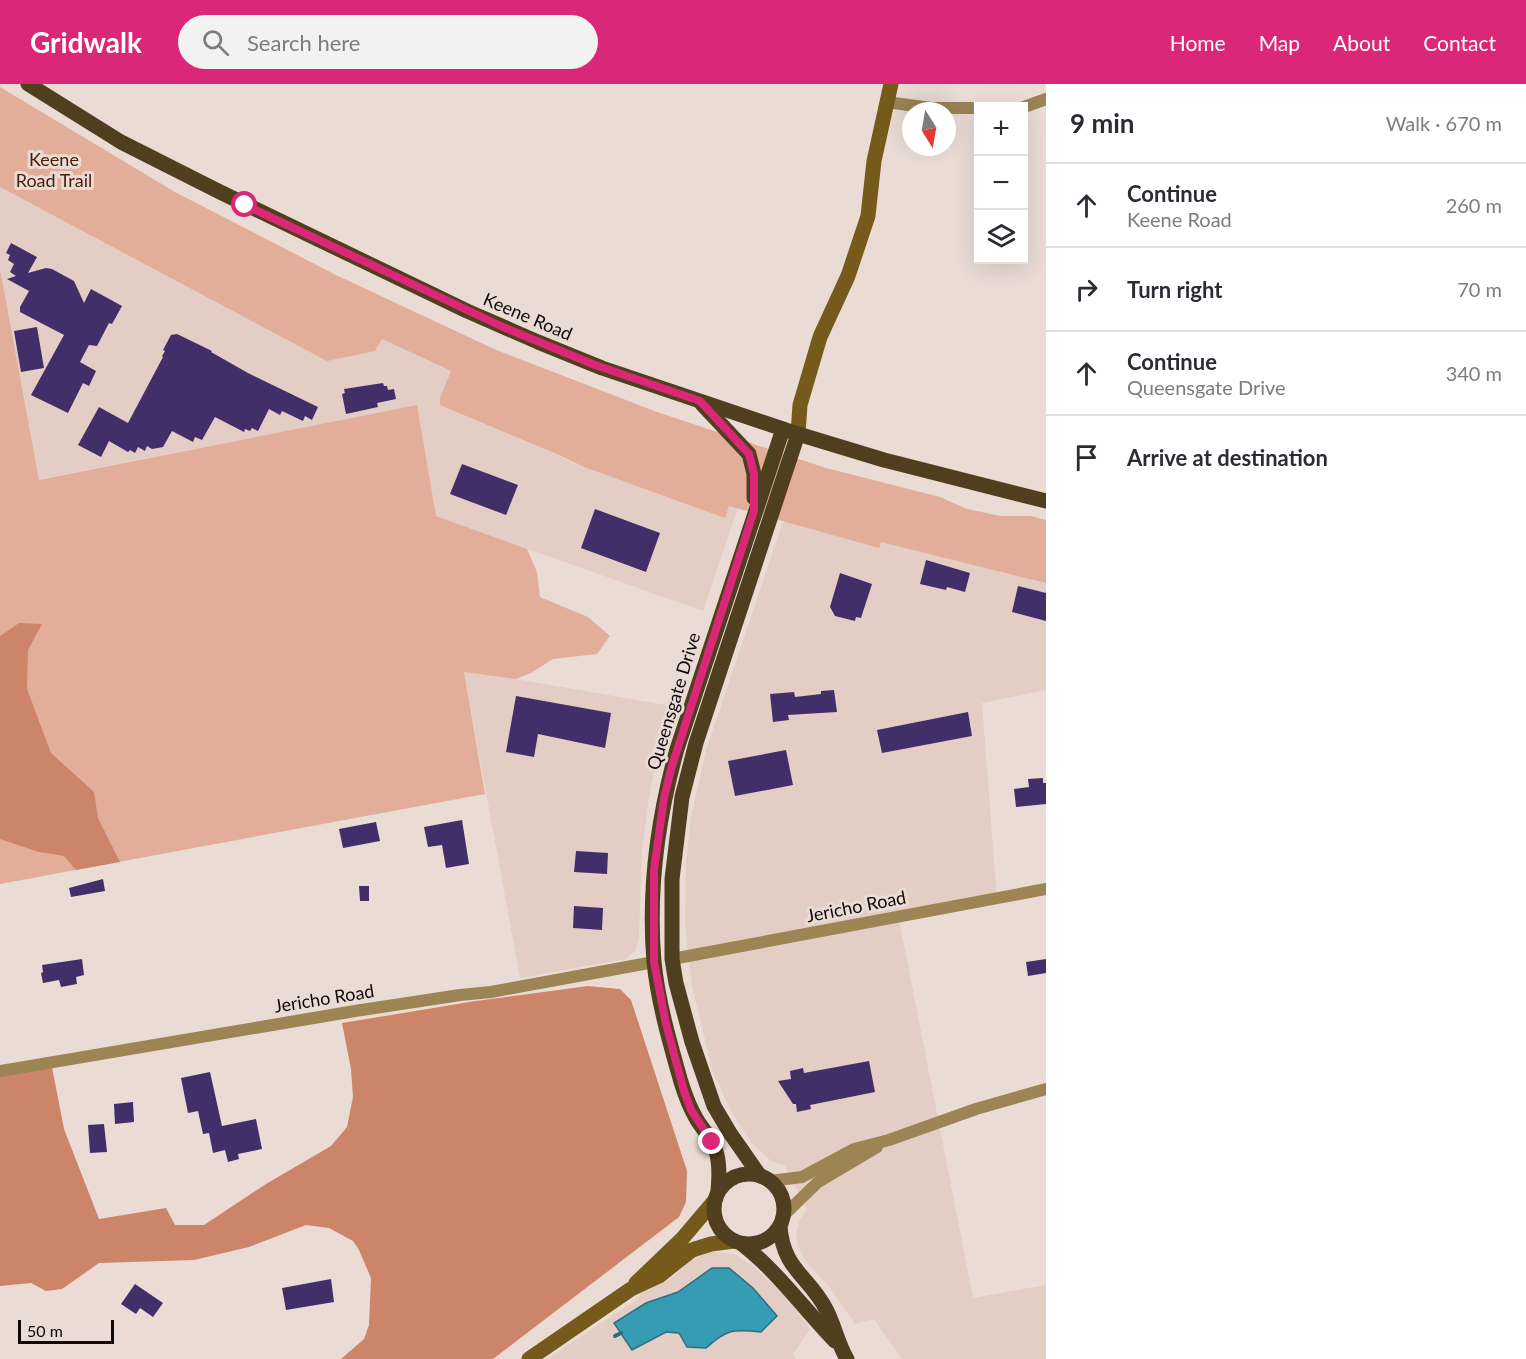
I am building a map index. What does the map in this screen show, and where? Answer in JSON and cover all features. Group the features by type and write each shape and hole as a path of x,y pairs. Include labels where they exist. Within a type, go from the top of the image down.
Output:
{"main road":[{"name":"Keene Road","path":"28,84 121,142 245,205 467,311 595,365 798,434 884,460 1046,501"},
{"path":"700,401 749,454 754,474 754,511"},
{"name":"Queensgate Drive","path":"716,1196 718,1156 712,1142 691,1110 666,1024 654,962 653,889 664,798 682,730 783,429"},
{"name":"Queensgate Drive","path":"765,1178 730,1133 714,1106 702,1073 683,1010 672,959 672,879 682,797 709,700 798,434"},
{"path":"654,962 660,962 664,967 683,1010"},
{"path":"838,1344 809,1315 768,1266 719,1229 713,1210 716,1196 732,1178 751,1174 765,1178 782,1196 783,1246 787,1258 823,1304 838,1344 847,1359"},
{"path":"738,1243 753,1244 764,1241 773,1235 782,1221"}],"street":[{"name":"Queensgate Drive","path":"798,434 800,405 820,337 848,276 868,216 874,161 891,84"},
{"path":"1028,106 1046,99"},
{"path":"886,102 931,108 974,108"},
{"name":"Queensgate Drive","path":"783,429 800,405"},
{"name":"Jericho Road","path":"672,959 1046,889"},
{"name":"Jericho Road","path":"0,1071 356,1011 490,992 654,962"},
{"path":"765,1178 802,1177 854,1149 889,1140 976,1109 1046,1089"},
{"path":"782,1221 818,1182 889,1140"},
{"path":"530,1359 631,1289 682,1239 716,1196"},
{"path":"631,1289 659,1276 697,1247 722,1242 738,1243"}],"shaded area":[{"path":"0,187 27,202 382,339 451,371 440,398 576,464 725,517 728,506 738,508 703,611 435,516 417,405 38,480 0,269"},
{"path":"795,486 1046,552 1046,690 982,703 997,900 899,919 973,1298 1046,1285 1046,1359 902,1359 874,1319 855,1324 827,1284 806,1262 798,1247 796,1233 800,1219 807,1209 785,1166 771,1161 752,1143 732,1113 713,1072 692,986 685,924 686,861 692,812 706,751"},
{"path":"19,623 42,624 28,650 27,689 51,753 94,792 98,818 120,862 76,870 64,856 39,852 0,839 0,636"},
{"path":"464,672 671,706 656,762 648,804 642,850 639,937 635,951 625,959 520,978"},
{"path":"588,986 620,989 631,1000 687,1171 686,1202 679,1217 493,1359 341,1359 364,1339 369,1325 371,1278 353,1241 329,1228 306,1225 249,1247 194,1260 99,1263 62,1289 46,1291 31,1283 0,1286 0,1066 50,1057 64,1129 99,1219 166,1208 175,1225 204,1225 266,1184 331,1146 347,1127 353,1097 351,1069 342,1023 476,1001"},
{"path":"711,1252 734,1254 753,1266 782,1293 801,1316 810,1329 793,1354 796,1359 547,1359 636,1300 643,1291 670,1279 692,1260"}],"green space":[{"name":"Keene Road Trail","path":"0,87 175,192 334,274 494,349 657,412 826,468 940,497 967,509 1001,516 1031,516 1046,520 1046,583 881,542 879,548 729,506 725,518 584,467 440,405 440,398 451,371 382,339 375,351 327,361 0,187"},
{"path":"0,269 39,480 417,405 436,516 527,549 537,572 540,597 588,617 610,636 597,654 553,659 531,673 516,679 464,672 485,794 0,884"}],"water":[{"path":"712,1268 729,1268 753,1288 777,1316 761,1332 731,1332 706,1348 687,1347 679,1333 666,1332 632,1350 614,1323 646,1303 678,1292"}],"building":[{"path":"11,243 37,257 28,273 46,268 52,269 74,281 84,303 91,289 122,306 112,324 109,323 97,346 89,345 80,362 96,371 89,386 83,383 68,413 31,395 64,335 20,312 20,307 29,291 7,279 16,276 10,272 14,264 8,260 10,255 6,253"},
{"path":"37,327 44,368 21,372 14,331"},
{"path":"177,334 212,351 248,373 318,407 312,420 305,416 303,421 282,411 280,415 269,409 258,431 252,428 250,431 245,429 244,432 215,417 202,440 195,437 193,442 172,431 163,447 152,449 147,446 145,451 138,447 135,453 130,450 128,452 109,441 101,457 78,445 99,407 128,423 163,357 165,351 163,350 171,335"},
{"path":"383,383 388,390 394,389 396,399 377,403 378,407 346,414 342,394 345,393 344,389"},
{"path":"462,464 518,485 506,515 450,494"},
{"path":"595,509 660,533 646,572 581,548"},
{"path":"926,560 970,573 965,592 920,584"},
{"path":"840,573 872,584 861,618 856,617 855,621 835,616 830,607"},
{"path":"1018,586 1046,593 1046,621 1012,612"},
{"path":"834,690 837,712 788,715 789,720 773,722 770,694 794,692 795,697"},
{"path":"516,696 611,713 605,748 538,734 534,757 506,752"},
{"path":"968,712 972,736 882,753 877,730"},
{"path":"786,750 793,785 735,796 728,761"},
{"path":"1043,778 1043,783 1046,783 1046,804 1016,807 1014,789 1029,787 1028,779"},
{"path":"462,820 469,864 446,868 442,845 428,847 424,827"},
{"path":"376,822 380,841 343,848 339,829"},
{"path":"576,851 608,853 607,874 574,872"},
{"path":"103,879 105,891 71,897 69,888"},
{"path":"359,886 369,886 369,901 360,901"},
{"path":"574,906 603,908 602,930 573,928"},
{"path":"82,959 84,975 76,977 77,984 61,987 59,980 43,983 42,965"},
{"path":"1046,959 1046,973 1028,976 1026,962"},
{"path":"869,1061 875,1092 810,1105 811,1109 797,1112 796,1104 793,1104 778,1081 791,1079 790,1071 803,1068 804,1073"},
{"path":"210,1072 222,1126 256,1119 262,1149 238,1154 239,1159 228,1162 225,1150 213,1153 209,1133 203,1134 198,1111 188,1113 181,1078"},
{"path":"133,1102 134,1122 115,1124 114,1104"},
{"path":"104,1124 107,1152 90,1153 88,1125"},
{"path":"331,1279 334,1302 286,1310 282,1288"},
{"path":"135,1284 163,1303 153,1317 140,1308 136,1314 121,1304"}],"waterway":[{"path":"615,1336 621,1333"}],"route":[{"path":"245,205 503,327 595,365 700,401 749,454 754,474 754,511 671,769 664,798 654,870 654,962 659,993 680,1079 688,1102 712,1142"}]}
